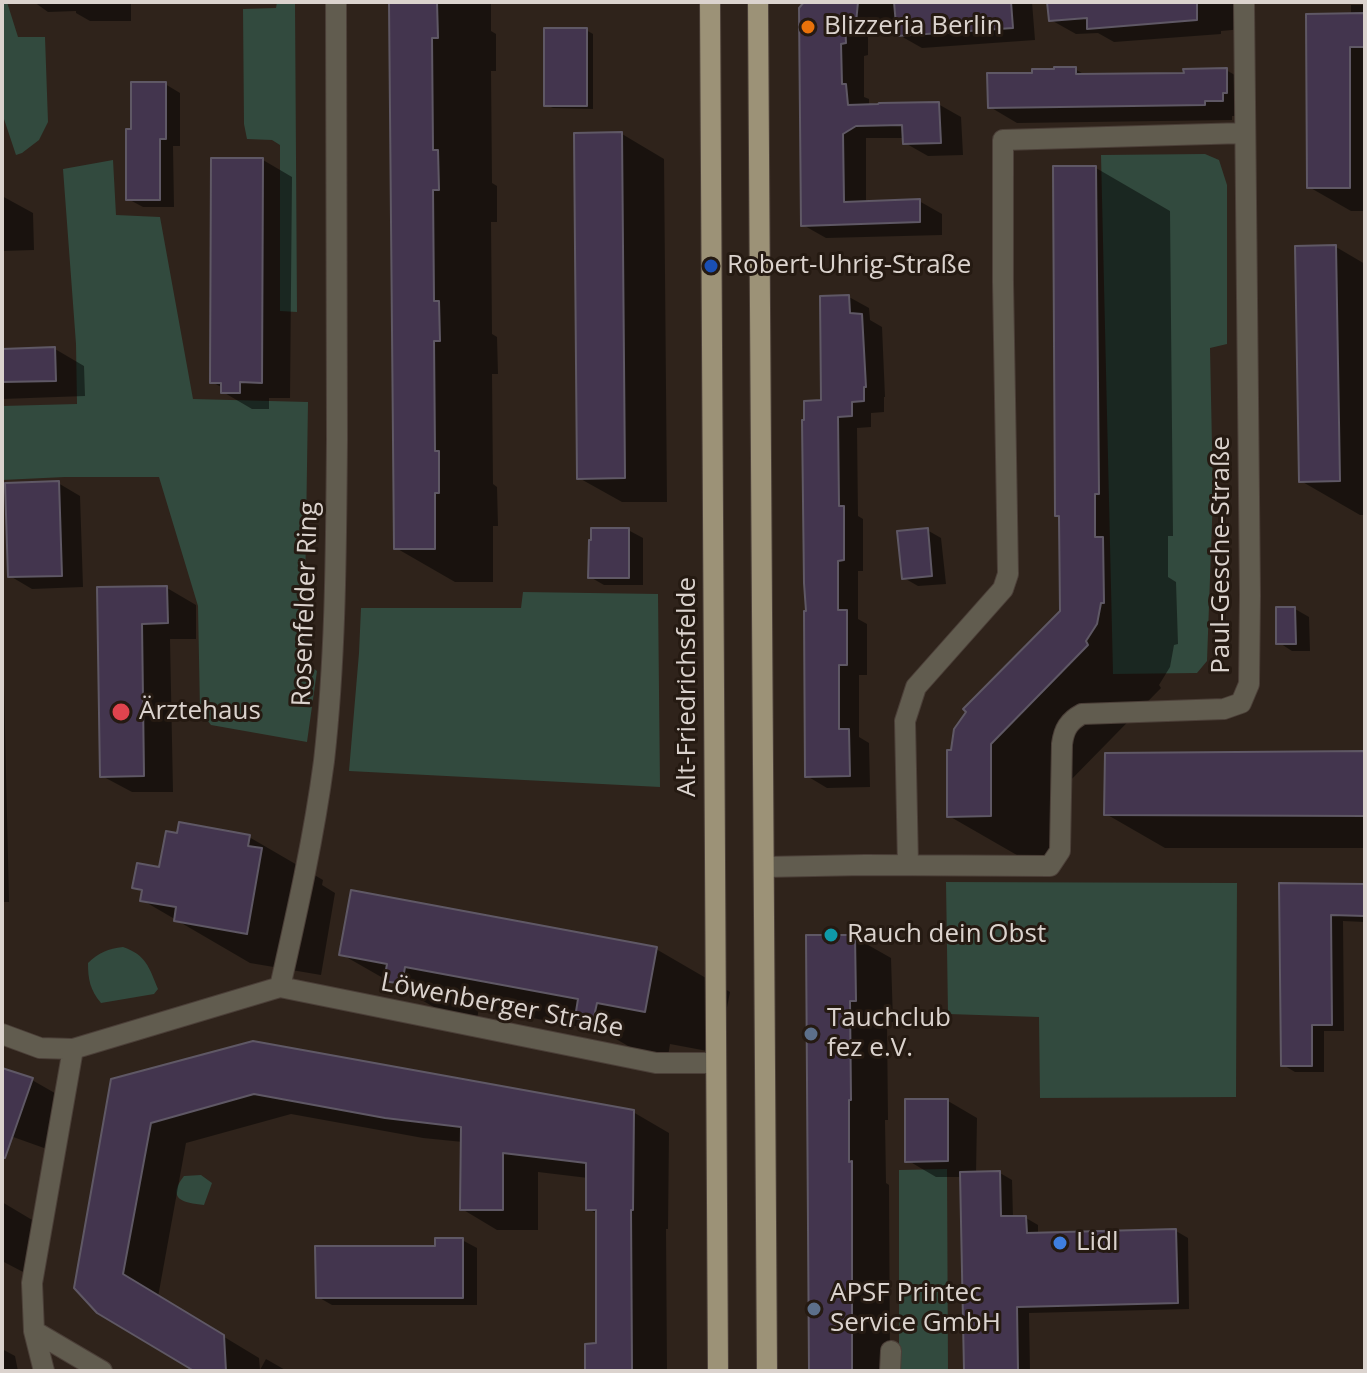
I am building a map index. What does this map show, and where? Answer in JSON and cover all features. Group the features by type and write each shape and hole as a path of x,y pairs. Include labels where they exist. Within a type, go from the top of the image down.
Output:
{"main road":[{"name":"Alt-Friedrichsfelde","path":"710,2 718,1371"},
{"path":"758,2 767,1371"}],"street":[{"name":"Rosenfelder Ring","path":"280,987 313,834 324,760 332,665 337,411 336,2"},
{"name":"Paul-Gesche-Straße","path":"764,867 1050,866 1060,851 1062,744 1064,730 1072,720 1082,714 1224,709 1241,703 1249,684 1250,610 1244,2"},
{"path":"908,865 905,721 916,687 1003,589 1008,574 1003,140 1245,133"},
{"path":"2,1034 40,1048 73,1049 280,987"},
{"name":"Löwenberger Straße","path":"280,987 656,1063 715,1063"},
{"path":"44,1371 34,1331 32,1283 73,1049"},
{"path":"34,1331 102,1371"}],"green space":[{"path":"2,2 7,2 18,37 45,37 48,122 39,140 16,155 2,113"},
{"path":"277,2 295,2 297,312 280,311 280,145 272,140 247,139 244,124 243,9 276,8"},
{"path":"1205,154 1219,160 1227,185 1227,344 1210,348 1213,495 1207,661 1197,673 1113,674 1101,155"},
{"path":"113,160 116,215 160,217 193,399 308,402 304,661 317,671 307,742 211,725 200,711 198,606 159,477 2,480 2,406 77,404 76,344 63,169"},
{"path":"523,592 658,594 660,787 349,771 361,608 521,608"},
{"path":"946,882 1237,883 1236,1097 1040,1098 1039,1017 948,1014"},
{"path":"123,947 142,958 158,989 154,994 101,1003 90,984 88,963 104,952"},
{"path":"947,1169 948,1371 899,1371 899,1170"},
{"path":"201,1175 212,1183 204,1205 179,1198 177,1190 184,1176"}],"building":[{"path":"389,2 437,2 438,38 432,38 433,150 438,150 439,190 433,190 434,301 439,301 440,341 434,341 435,451 439,451 435,549 394,549"},
{"path":"804,2 858,2 856,23 845,23 846,43 841,44 842,84 846,84 848,105 939,102 941,143 903,144 902,125 856,126 843,134 844,202 920,199 920,222 801,226 799,8"},
{"path":"894,2 1011,2 1013,28 897,36"},
{"path":"1047,2 1197,2 1197,20 1087,29 1087,18 1049,21"},
{"path":"1365,13 1365,47 1350,47 1350,188 1307,188 1306,14"},
{"path":"544,28 587,28 587,106 544,106"},
{"path":"1076,67 1076,74 1184,73 1183,69 1227,68 1227,93 1223,93 1223,101 1205,101 1205,105 988,108 987,73 1032,73 1032,69"},
{"path":"131,82 166,82 166,139 160,139 160,200 126,200 126,129 131,129"},
{"path":"622,132 625,478 577,479 574,133"},
{"path":"211,158 263,158 262,383 240,382 240,393 221,393 221,383 210,383"},
{"path":"1053,166 1096,166 1099,494 1095,494 1095,537 1103,537 1104,603 1101,603 1097,624 1086,641 1088,645 991,744 991,816 947,817 947,750 951,750 954,729 966,712 963,709 1060,611 1059,516 1055,516"},
{"path":"1336,245 1340,481 1299,482 1295,246"},
{"path":"849,295 850,313 862,314 866,387 864,401 852,402 852,416 838,417 839,506 844,506 844,560 838,561 838,610 847,610 847,665 839,665 839,729 849,729 850,776 805,777 802,420 804,401 821,400 820,296"},
{"path":"55,347 56,381 2,382 2,349"},
{"path":"59,481 62,576 8,577 5,483"},
{"path":"591,528 629,528 629,578 588,578"},
{"path":"928,528 932,576 902,579 897,531"},
{"name":"Ärztehaus","path":"167,586 168,623 142,624 144,776 100,777 97,587"},
{"path":"1276,607 1295,607 1296,644 1276,644"},
{"path":"1365,751 1364,816 1104,815 1105,753"},
{"path":"179,822 250,835 248,846 262,848 247,934 174,921 176,907 140,901 142,890 132,888 137,863 159,867 166,831 177,833"},
{"path":"1279,883 1365,884 1365,916 1331,915 1332,1025 1312,1025 1312,1066 1281,1066"},
{"path":"351,890 657,947 645,1012 597,1003 593,1021 575,1018 578,999 405,967 402,984 384,981 387,964 339,955"},
{"path":"806,935 855,935 856,1001 850,1001 849,1100 852,1371 809,1371"},
{"path":"253,1041 634,1110 632,1371 585,1371 585,1344 596,1343 596,1210 586,1210 586,1163 503,1153 503,1210 460,1210 461,1127 385,1118 254,1094 151,1123 123,1274 224,1335 226,1371 194,1371 97,1313 74,1288 111,1079"},
{"path":"2,1068 33,1078 5,1158 2,1158"},
{"path":"905,1099 948,1099 948,1161 905,1162"},
{"name":"Lidl","path":"1000,1171 1001,1216 1026,1216 1027,1233 1176,1229 1178,1303 1017,1307 1018,1371 964,1371 960,1172"},
{"path":"435,1238 463,1238 463,1298 316,1298 315,1246 435,1246"}],"place":[{"name":"Blizzeria Berlin","path":"808,27"},
{"name":"Robert-Uhrig-Straße","path":"711,266"},
{"name":"Ärztehaus","path":"121,712"},
{"name":"Rauch dein Obst","path":"831,935"},
{"name":"Tauchclub fez e.V.","path":"811,1034"},
{"name":"Lidl","path":"1060,1243"},
{"name":"APSF Printec Service GmbH","path":"814,1309"}]}
